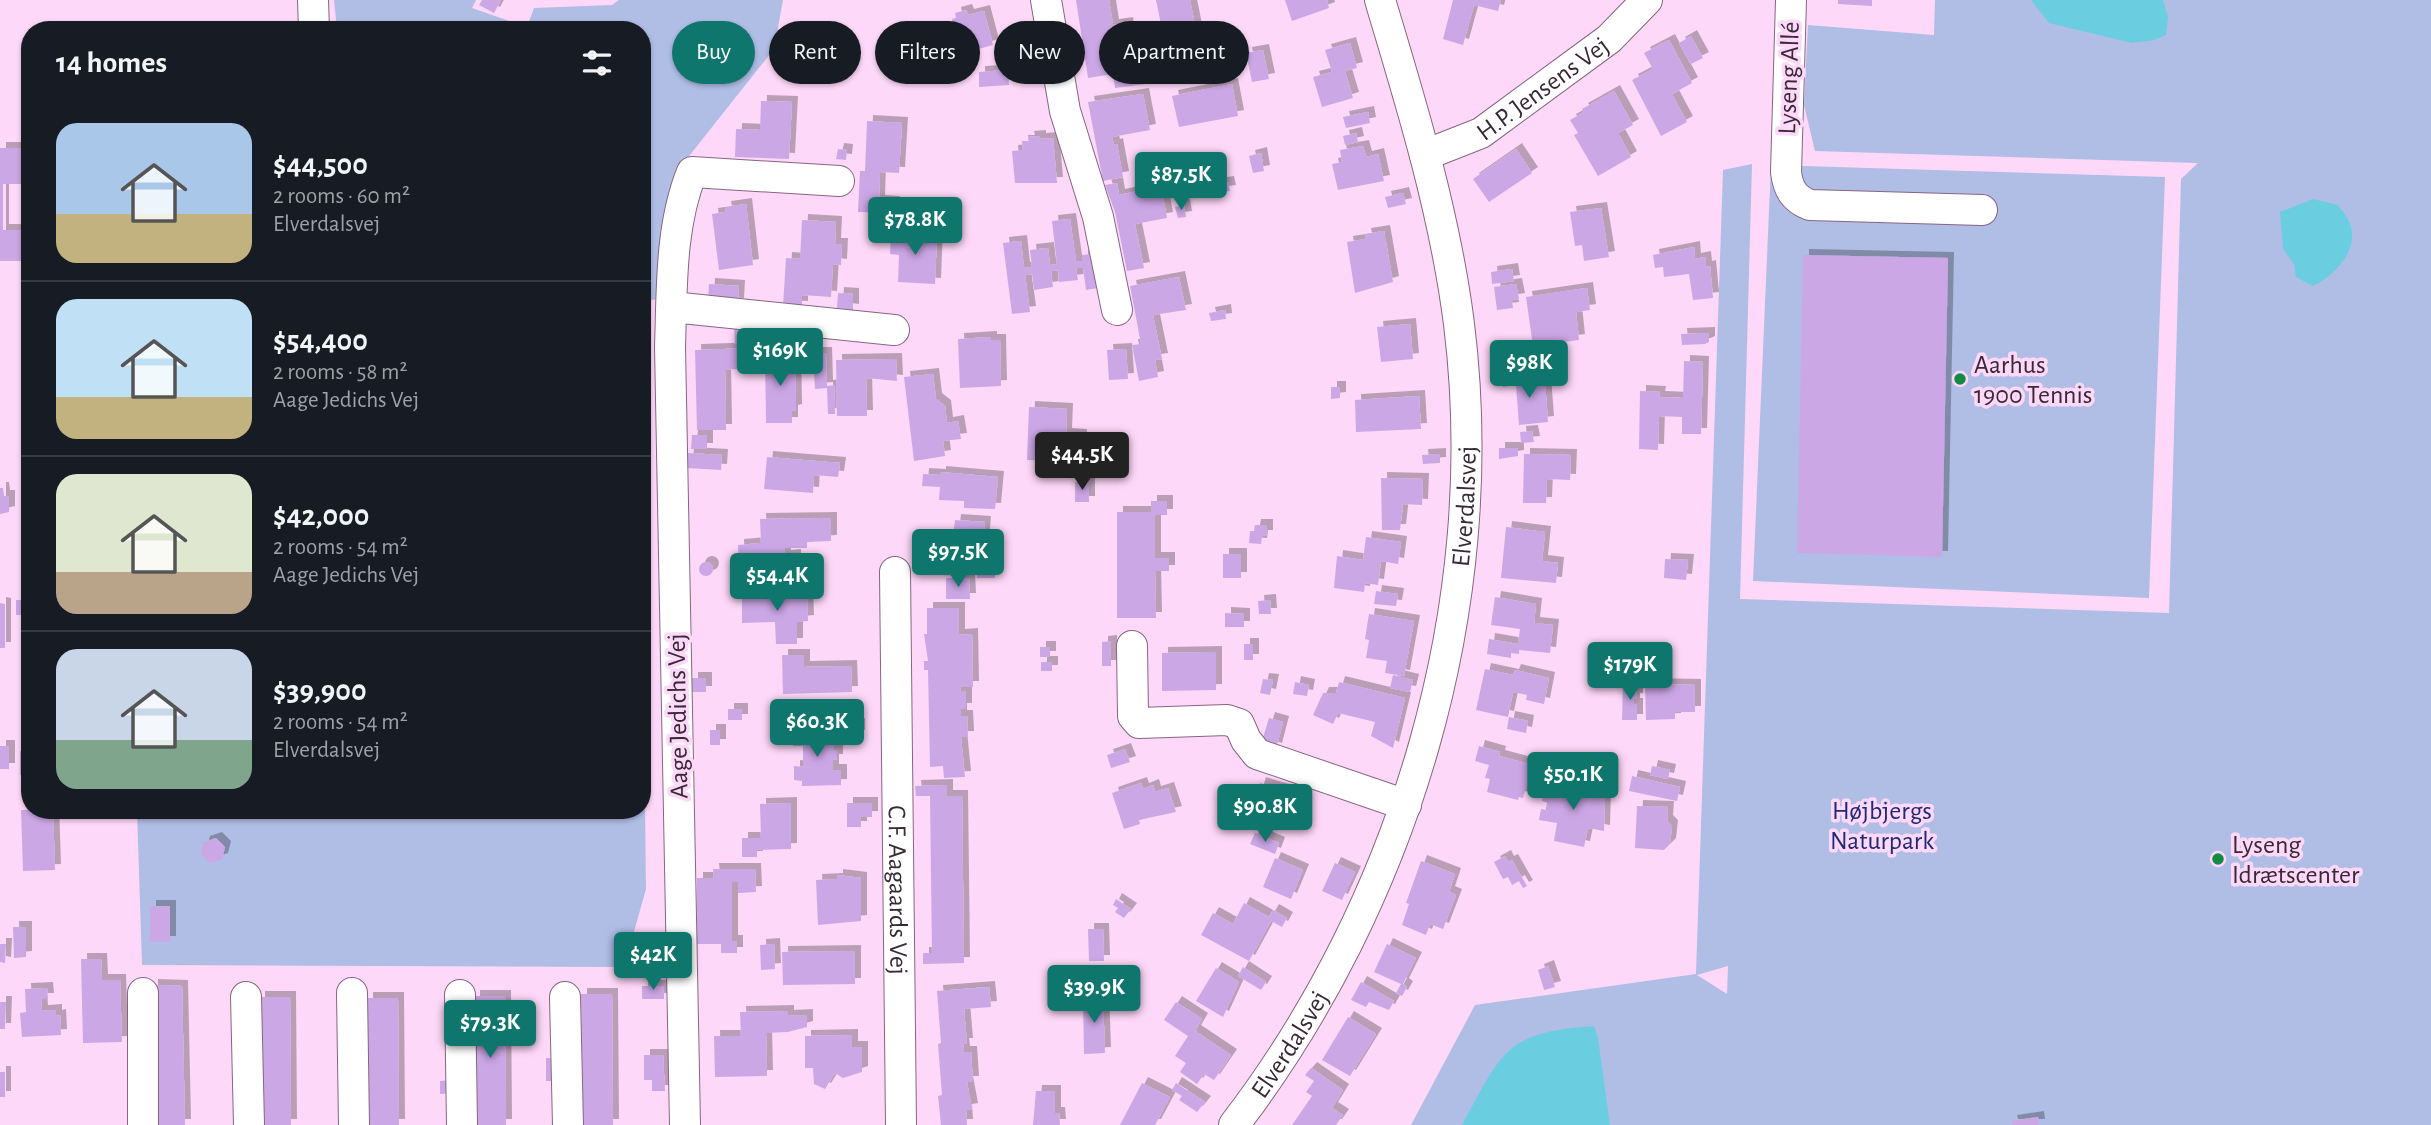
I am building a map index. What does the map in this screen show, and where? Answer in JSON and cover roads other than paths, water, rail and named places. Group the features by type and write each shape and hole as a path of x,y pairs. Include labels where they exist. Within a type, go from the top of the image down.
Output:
{"street":[{"path":"313,0 314,21"},
{"path":"1046,0 1065,111 1098,217 1116,310"},
{"name":"Elverdalsvej","path":"1234,1125 1277,1070 1319,1000 1354,931 1421,764 1456,591 1464,492 1465,412 1459,325 1444,236 1380,0"},
{"name":"H.P. Jensens Vej","path":"1424,155 1481,133 1609,40 1647,0"},
{"name":"Lyseng Allé","path":"1791,0 1785,155 1787,183 1799,201 1810,205 1982,210"},
{"name":"Aage Jedichs Vej","path":"685,1125 671,307 677,229 684,193 692,172 839,181"},
{"path":"671,307 894,330"},
{"name":"C.F. Aagaards Vej","path":"895,572 901,1125"},
{"path":"1132,646 1133,716 1139,723 1227,720 1239,724 1245,740 1257,754 1406,805"},
{"path":"143,993 143,1125"},
{"path":"352,993 354,1125"},
{"path":"460,995 462,1125"},
{"path":"246,997 249,1125"},
{"path":"565,997 568,1125"}],"place":[{"name":"Aarhus 1900 Tennis","path":"1960,379"},
{"name":"Lyseng Idrætscenter","path":"2218,859"}],"park label":[{"name":"Højbjergs Naturpark","path":"1882,825"}]}
